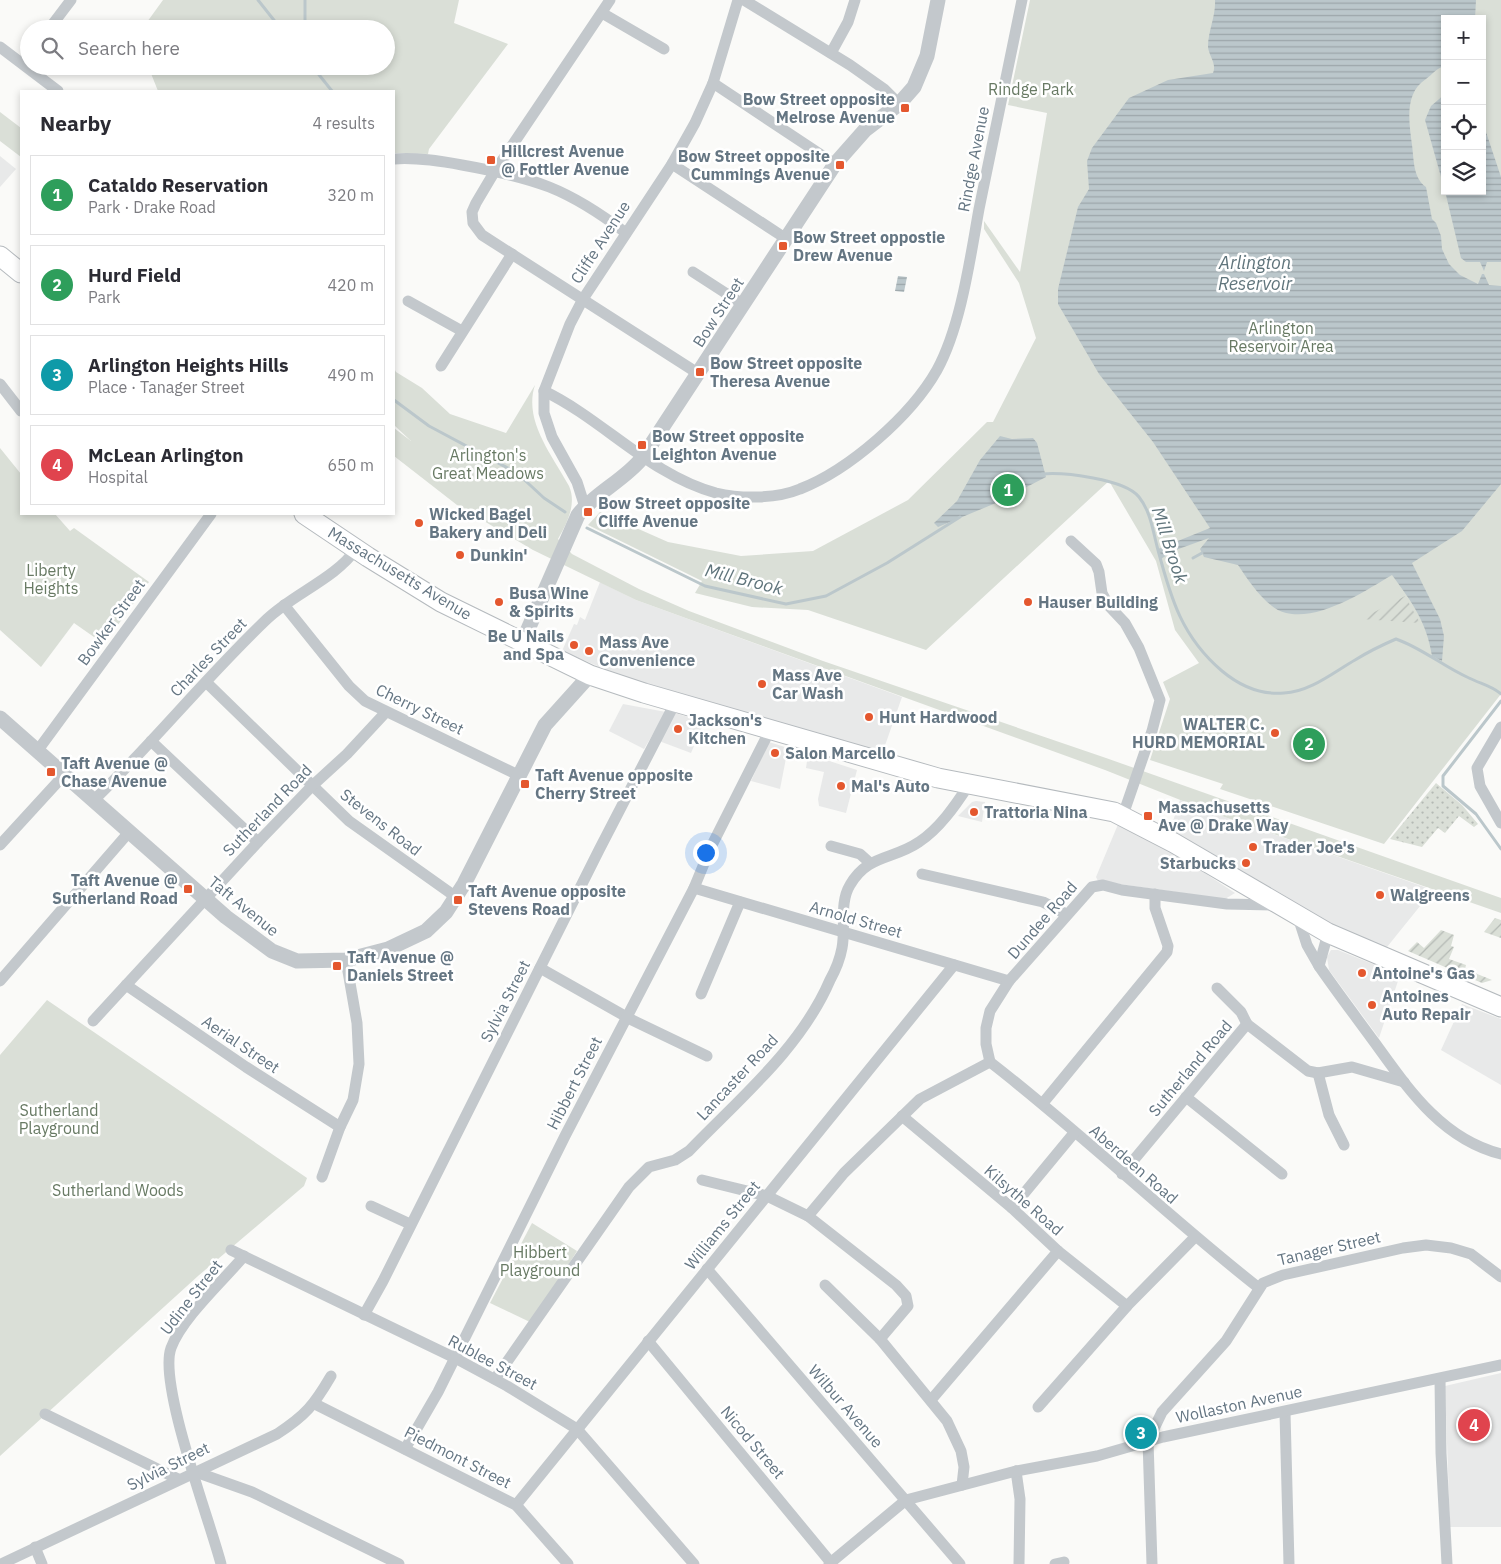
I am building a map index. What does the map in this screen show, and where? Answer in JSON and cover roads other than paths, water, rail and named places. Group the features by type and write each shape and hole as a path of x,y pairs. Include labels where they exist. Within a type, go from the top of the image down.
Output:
{"main road":[{"path":"0,256 20,272"},
{"name":"Massachusetts Avenue","path":"305,515 441,602 590,675 675,703 968,786 1099,807 1124,816 1328,933 1501,1007"}],"street":[{"path":"56,20 71,0"},
{"path":"610,0 495,171 472,212 473,223 482,235 699,374"},
{"name":"Cliffe Avenue","path":"585,507 577,482 552,437 544,413 544,391 570,324 583,299 672,164 695,123 713,83 738,0"},
{"path":"744,0 831,53 884,89 899,104"},
{"path":"831,53 848,22 855,0"},
{"name":"Bow Street","path":"522,642 571,530 585,507 627,475 643,457 835,164 865,130 899,104 914,87 923,68 938,0"},
{"name":"Rindge Avenue","path":"544,391 569,403 643,457 691,484 718,493 759,497 798,490 839,469 880,436 906,410 937,370 950,338 968,266 1022,0"},
{"path":"602,13 664,49"},
{"path":"0,47 20,57"},
{"path":"42,75 57,90"},
{"path":"713,83 835,164"},
{"path":"395,159 432,161 495,171 540,181 568,193 597,210 626,232"},
{"path":"672,164 785,238"},
{"path":"441,366 512,254"},
{"path":"692,272 744,305"},
{"path":"408,301 462,331"},
{"path":"0,384 20,410"},
{"name":"Bowker Street","path":"38,750 210,515"},
{"path":"1071,541 1096,564 1099,572 1100,588 1106,601 1125,623 1159,693 1160,707 1124,816"},
{"name":"Charles Street","path":"94,800 269,617 347,562 356,549"},
{"name":"Cherry Street","path":"284,606 353,690 365,701 520,776"},
{"name":"Taft Avenue","path":"0,718 205,898 272,952 297,961 346,960 388,949 426,931 446,912 456,897 545,725 590,675"},
{"name":"Stevens Road","path":"206,682 349,821 456,897"},
{"name":"Sylvia Street","path":"364,1315 383,1281 410,1224 675,703"},
{"name":"Sutherland Road","path":"93,1021 258,842 312,786 348,754 386,712"},
{"path":"1501,727 1482,756 1477,768 1480,786 1501,823"},
{"name":"Hibbert Street","path":"405,1449 455,1358 626,1017 694,888 710,849 770,730"},
{"path":"151,742 258,842"},
{"path":"0,845 64,774"},
{"name":"Lancaster Road","path":"495,1379 629,1187 650,1167 675,1160 689,1151 782,1055 813,1013 830,981 842,948 846,892 862,868 914,845 923,839 955,806 968,786"},
{"path":"0,981 130,832"},
{"path":"831,846 860,854 870,863"},
{"path":"922,874 1043,902 1066,914"},
{"name":"Dundee Road","path":"990,1062 986,1044 986,1028 990,1011 1009,981 1066,914 1092,887 1098,884 1122,890 1226,904 1278,905"},
{"name":"Arnold Street","path":"694,888 1009,981"},
{"path":"1043,1103 1167,951 1168,946 1155,908 1155,894"},
{"path":"701,994 740,902"},
{"path":"1298,917 1307,945 1319,966 1404,1082 1443,1125 1475,1145 1501,1154"},
{"path":"1319,966 1328,933"},
{"path":"322,1178 340,1127 353,1100 359,1064 357,1023 346,960"},
{"name":"Williams Street","path":"516,1504 954,965"},
{"path":"540,968 626,1017 707,1056"},
{"name":"Aerial Street","path":"126,985 246,1068 340,1127"},
{"path":"1217,988 1241,1012 1247,1024"},
{"name":"Sutherland Road","path":"1122,1174 1247,1024 1308,1071 1318,1073"},
{"path":"808,1216 844,1173 920,1099 990,1062"},
{"name":"Aberdeen Road","path":"990,1062 1043,1103 1074,1133 1195,1237 1259,1288"},
{"path":"1344,1145 1329,1115 1318,1073 1352,1067 1404,1082"},
{"path":"1186,1097 1282,1174"},
{"name":"Kilsythe Road","path":"902,1116 1012,1208 1058,1251 1127,1306"},
{"path":"1012,1208 1074,1133"},
{"path":"702,1180 767,1196 808,1216 896,1285 907,1301 908,1306 880,1339"},
{"path":"371,1206 410,1224"},
{"path":"1038,1407 1127,1306 1195,1237"},
{"name":"Tanager Street","path":"1148,1441 1162,1412 1220,1347 1259,1288 1272,1278 1402,1248 1426,1245 1450,1248 1471,1254 1501,1277"},
{"name":"Rublee Street","path":"231,1250 455,1358 495,1379 577,1428 694,1564"},
{"path":"931,1400 1058,1251"},
{"name":"Udine Street","path":"221,1564 174,1402 169,1360 171,1348 180,1332 194,1313 244,1256"},
{"name":"Wilbur Avenue","path":"707,1269 960,1564"},
{"path":"825,1285 880,1339 947,1421 961,1451 964,1467 962,1485"},
{"name":"Nicod Street","path":"648,1341 831,1564"},
{"name":"Wollaston Avenue","path":"831,1564 906,1500 1016,1471 1097,1456 1148,1441 1285,1412 1356,1394 1440,1380 1501,1365"},
{"name":"Sylvia Street","path":"1,1564 193,1471 277,1434 298,1420 315,1404 331,1376"},
{"path":"1440,1380 1440,1453 1447,1564"},
{"name":"Piedmont Street","path":"315,1404 516,1504 568,1564"},
{"path":"1285,1412 1289,1564"},
{"path":"45,1414 178,1479"},
{"path":"1148,1441 1152,1564"},
{"path":"193,1471 252,1492 399,1564"},
{"path":"1016,1471 1020,1499 1019,1564"},
{"path":"35,1547 42,1564"}],"water":[{"name":"Arlington Reservoir","path":"1215,0 1476,0 1475,15 1441,15 1441,68 1419,85 1414,92 1409,118 1416,174 1426,187 1432,219 1436,223 1441,236 1442,249 1449,264 1460,275 1478,284 1482,274 1484,274 1489,285 1501,286 1501,484 1462,531 1412,563 1440,619 1444,636 1442,661 1432,656 1430,644 1418,613 1392,575 1342,603 1313,613 1299,614 1286,613 1272,606 1259,593 1238,565 1204,557 1200,549 1209,538 1173,551 1161,559 1158,549 1210,528 1153,442 1099,374 1058,304 1058,289 1078,207 1089,189 1087,161 1092,148 1129,98 1168,80 1213,73 1213,63 1208,47"},
{"path":"1441,97 1441,177 1425,120 1431,106"},
{"path":"1486,132 1501,177 1501,262 1487,262 1484,271 1480,262 1466,262 1461,258 1446,195 1486,195"},
{"path":"898,276 907,277 904,292 895,291"},
{"path":"1000,436 1012,439 1033,438 1037,443 1046,477 996,503 938,527 934,523 957,501 980,460"}],"waterway":[{"path":"258,0 274,20"},
{"name":"Mill Brook","path":"305,0 305,20"},
{"name":"Mill Brook","path":"319,75 331,90"},
{"path":"395,401 429,426 517,473 544,498 565,512"},
{"name":"Mill Brook","path":"1042,474 1064,474 1108,481 1132,491 1139,497 1149,516 1173,601 1188,631 1208,658 1222,671 1243,685 1267,693 1294,692 1321,681 1370,651 1396,639 1415,647 1460,674 1501,694"},
{"name":"Mill Brook","path":"587,528 705,586 786,604 826,596 887,563 960,517"},
{"path":"1193,558 1202,553"},
{"name":"Mill Brook","path":"1501,701 1443,776 1443,786 1476,814 1501,849"}],"place":[{"name":"Bow Street opposite Melrose Avenue","path":"905,108"},
{"name":"Hillcrest Avenue @ Fottler Avenue","path":"491,160"},
{"name":"Bow Street opposite Cummings Avenue","path":"840,165"},
{"name":"Bow Street oppostie Drew Avenue","path":"783,246"},
{"name":"Bow Street opposite Theresa Avenue","path":"700,372"},
{"name":"Bow Street opposite Leighton Avenue","path":"642,445"},
{"name":"Cataldo Reservation","path":"1008,490"},
{"name":"Bow Street opposite Cliffe Avenue","path":"588,512"},
{"name":"Wicked Bagel Bakery and Deli","path":"419,523"},
{"name":"Dunkin'","path":"460,555"},
{"name":"Busa Wine & Spirits","path":"499,602"},
{"name":"Hauser Building","path":"1028,602"},
{"name":"Be U Nails and Spa","path":"574,645"},
{"name":"Mass Ave Convenience","path":"589,651"},
{"name":"Mass Ave Car Wash","path":"762,684"},
{"name":"Hunt Hardwood","path":"869,717"},
{"name":"Jackson's Kitchen","path":"678,729"},
{"name":"WALTER C. HURD MEMORIAL","path":"1275,733"},
{"name":"Hurd Field","path":"1309,744"},
{"name":"Salon Marcello","path":"775,753"},
{"name":"Taft Avenue @ Chase Avenue","path":"51,772"},
{"name":"Taft Avenue opposite Cherry Street","path":"525,784"},
{"name":"Mal's Auto","path":"841,786"},
{"name":"Trattoria Nina","path":"974,812"},
{"name":"Massachusetts Ave @ Drake Way","path":"1148,816"},
{"name":"Trader Joe's","path":"1253,847"},
{"name":"Starbucks","path":"1246,863"},
{"name":"Taft Avenue @ Sutherland Road","path":"188,889"},
{"name":"Walgreens","path":"1380,895"},
{"name":"Taft Avenue opposite Stevens Road","path":"458,900"},
{"name":"Taft Avenue @ Daniels Street","path":"337,966"},
{"name":"Antoine's Gas","path":"1362,973"},
{"name":"Antoines Auto Repair","path":"1372,1005"},
{"name":"McLean Arlington","path":"1474,1425"},
{"name":"Arlington Heights Hills","path":"1141,1433"}],"park label":[{"name":"Rindge Park","path":"1031,89"},
{"name":"Arlington Reservoir Area","path":"1281,337"},
{"name":"Arlington's Great Meadows","path":"488,464"},
{"name":"Liberty Heights","path":"51,579"},
{"name":"Sutherland Playground","path":"59,1119"},
{"name":"Sutherland Woods","path":"118,1190"},
{"name":"Hibbert Playground","path":"540,1261"}]}
